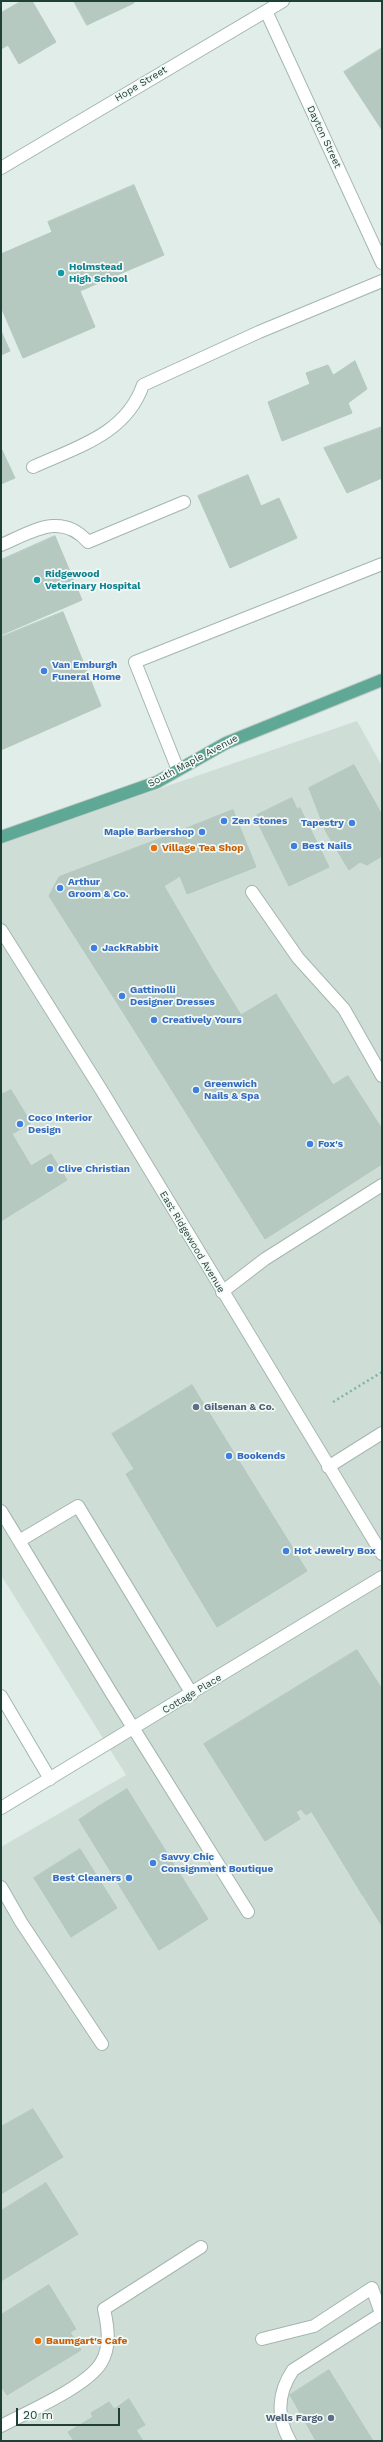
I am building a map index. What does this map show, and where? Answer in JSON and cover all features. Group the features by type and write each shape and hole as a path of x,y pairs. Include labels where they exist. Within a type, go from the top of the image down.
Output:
{"main road":[{"name":"South Maple Avenue","path":"1,837 157,782 247,734 382,680"}],"street":[{"name":"Hope Street","path":"1,168 283,1"},
{"name":"Dayton Street","path":"266,11 382,262"},
{"path":"34,467 102,436 137,402 144,385 259,332 382,281"},
{"path":"1,545 46,527 60,524 80,533 88,542 184,502"},
{"path":"178,770 134,662 382,564"},
{"path":"252,892 298,958 344,1009 382,1076"},
{"name":"East Ridgewood Avenue","path":"1,930 102,1091 222,1292 382,1554"},
{"path":"222,1292 265,1259 382,1185"},
{"path":"328,1467 382,1433"},
{"path":"19,1542 78,1506 192,1694"},
{"path":"1,1511 248,1912"},
{"name":"Cottage Place","path":"1,1808 192,1694 382,1577"},
{"path":"1,1696 50,1779"},
{"path":"1,1887 21,1922 102,2044"},
{"path":"1,2426 88,2378 102,2362 109,2333 104,2310 201,2247"},
{"path":"262,2339 314,2326 372,2288 381,2315 293,2370 283,2384 279,2406 290,2441"}],"path":[{"path":"333,1402 382,1372"}],"shaded area":[{"path":"357,721 382,766 382,2441 1,2441 1,1847 126,1775 1,1575 1,843"}],"building":[{"path":"22,1 32,1 56,42 19,64 8,45 1,49 1,13"},
{"path":"74,1 134,1 134,3 87,25"},
{"path":"382,48 382,130 344,72"},
{"name":"Holmstead High School","path":"134,185 164,255 80,291 95,327 23,358 1,307 1,254 52,232 48,222"},
{"path":"1,331 10,351 1,355"},
{"path":"355,361 367,389 348,403 352,413 282,441 268,402 310,384 306,373 328,365 333,375"},
{"path":"382,427 382,478 347,493 324,448"},
{"path":"1,448 15,478 1,484"},
{"path":"248,475 261,506 279,498 297,538 230,568 198,496"},
{"name":"Ridgewood Veterinary Hospital","path":"55,536 82,600 1,635 1,560"},
{"name":"Van Emburgh Funeral Home","path":"63,612 101,706 1,750 1,637"},
{"name":"Tapestry","path":"354,765 382,815 382,856 367,865 360,862 349,870 326,832 309,788"},
{"path":"292,798 297,809 280,818 278,813 261,822 257,815"},
{"name":"Best Nails","path":"300,808 329,867 289,886 258,823 278,813 280,818"},
{"path":"233,810 256,867 187,894 165,837"},
{"path":"165,837 180,876 164,886 211,967 128,1020 49,896 59,877"},
{"path":"211,967 241,1015 276,994 333,1085 215,1159 128,1020"},
{"name":"Fox's","path":"348,1076 382,1129 382,1164 265,1239 215,1159"},
{"path":"11,1090 31,1123 12,1134 31,1166 51,1154 67,1180 1,1221 1,1095"},
{"path":"192,1385 255,1487 165,1540 126,1474 134,1469 112,1434"},
{"path":"255,1487 281,1529 191,1584 165,1540"},
{"path":"281,1529 307,1571 217,1627 191,1584"},
{"path":"357,1650 382,1689 382,1768 306,1815 301,1809 296,1812 300,1819 265,1841 204,1744"},
{"path":"382,1768 382,1885 363,1896 312,1812"},
{"name":"Savvy Chic Consignment Boutique","path":"127,1789 208,1919 180,1937 98,1807"},
{"name":"Best Cleaners","path":"98,1807 180,1937 159,1950 79,1820"},
{"path":"80,1849 117,1908 71,1937 34,1878"},
{"path":"382,1886 382,1926 364,1897"},
{"path":"33,2109 63,2157 1,2194 1,2127"},
{"path":"46,2183 78,2234 1,2281 1,2211"},
{"name":"Baumgart's Cafe","path":"49,2285 76,2329 70,2332 81,2350 7,2395 1,2386 1,2315"},
{"name":"Wells Fargo","path":"329,2370 373,2441 316,2441 290,2395"},
{"path":"129,2399 145,2425 136,2430 143,2441 74,2441 68,2432 93,2417 91,2413 109,2402 114,2409"}],"place":[{"name":"Holmstead High School","path":"61,273"},
{"name":"Ridgewood Veterinary Hospital","path":"37,580"},
{"name":"Van Emburgh Funeral Home","path":"44,671"},
{"name":"Zen Stones","path":"224,821"},
{"name":"Tapestry","path":"352,823"},
{"name":"Maple Barbershop","path":"202,832"},
{"name":"Best Nails","path":"294,846"},
{"name":"Village Tea Shop","path":"154,848"},
{"name":"Arthur Groom & Co.","path":"60,888"},
{"name":"JackRabbit","path":"94,948"},
{"name":"Gattinolli Designer Dresses","path":"122,996"},
{"name":"Creatively Yours","path":"154,1020"},
{"name":"Greenwich Nails & Spa","path":"196,1090"},
{"name":"Coco Interior Design","path":"20,1124"},
{"name":"Fox's","path":"310,1144"},
{"name":"Clive Christian","path":"50,1169"},
{"name":"Gilsenan & Co.","path":"196,1407"},
{"name":"Bookends","path":"229,1456"},
{"name":"Hot Jewelry Box","path":"286,1551"},
{"name":"Savvy Chic Consignment Boutique","path":"153,1863"},
{"name":"Best Cleaners","path":"129,1878"},
{"name":"Baumgart's Cafe","path":"38,2341"},
{"name":"Wells Fargo","path":"331,2418"}]}
